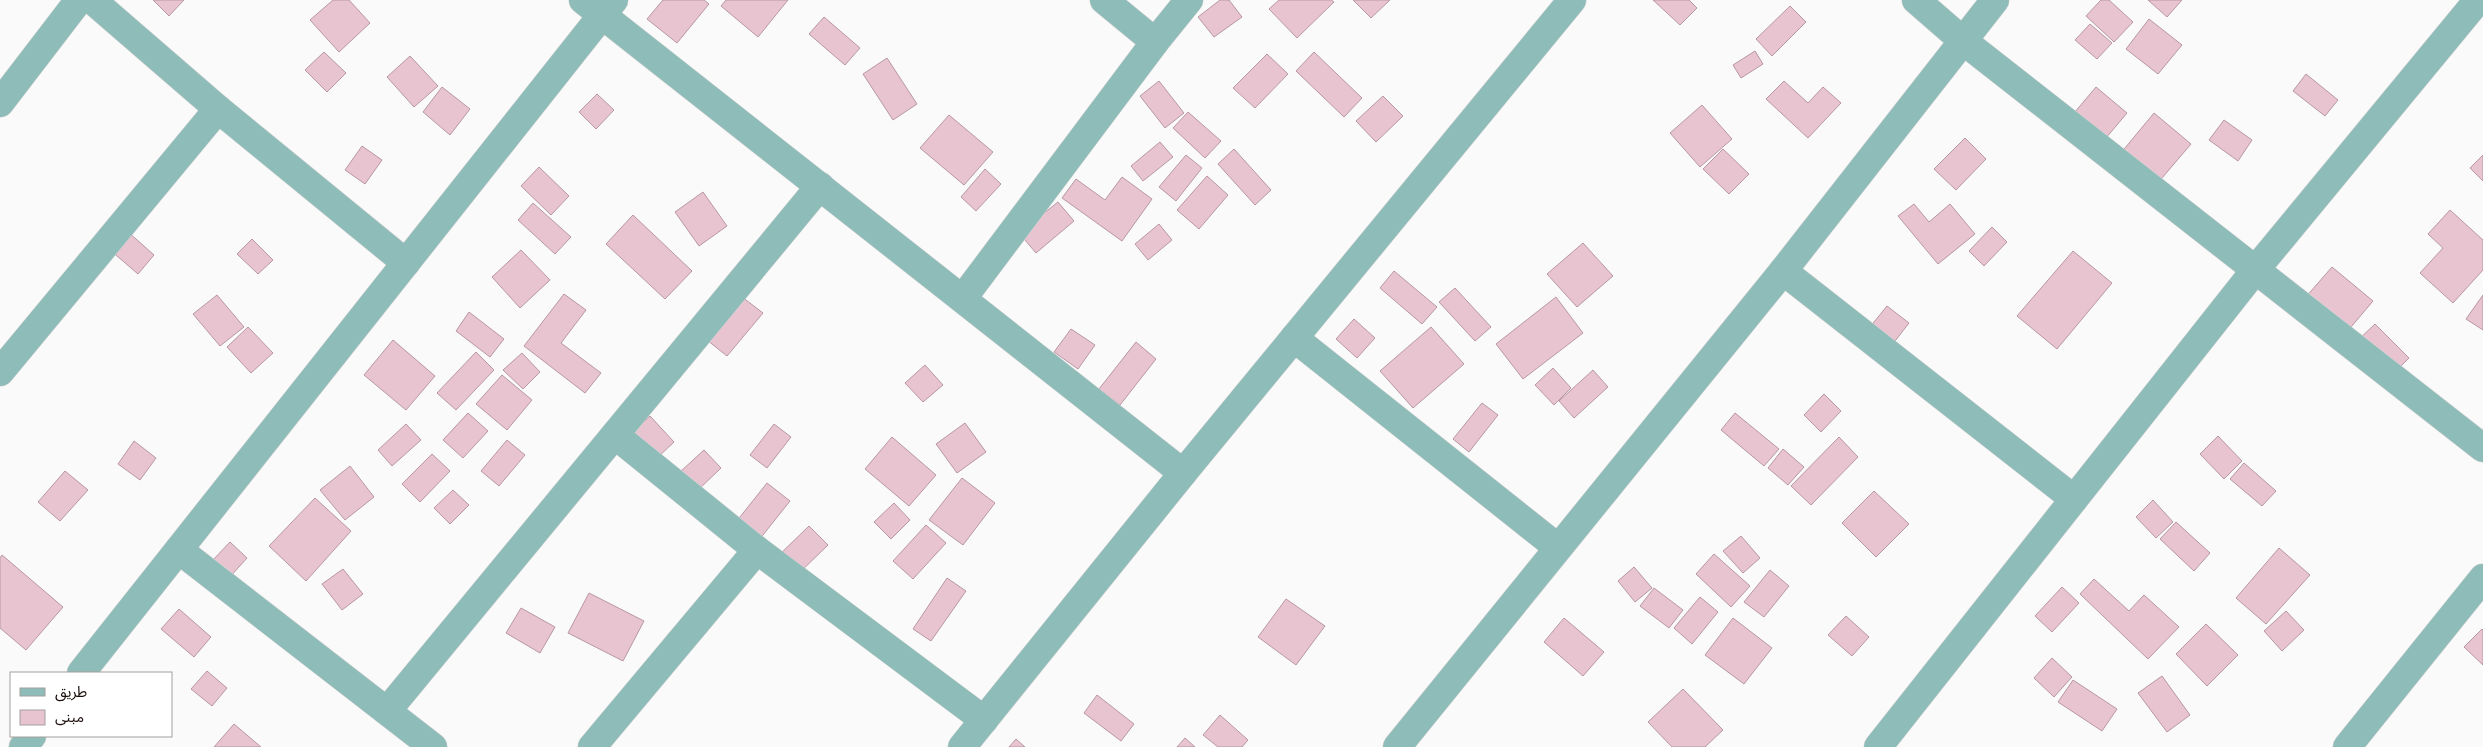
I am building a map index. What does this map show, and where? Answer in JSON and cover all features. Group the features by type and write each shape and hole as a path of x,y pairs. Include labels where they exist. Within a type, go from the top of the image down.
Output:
{"street":[{"path":"0,103 79,0"},
{"path":"92,0 218,110 406,263"},
{"path":"1104,0 1155,42"},
{"path":"963,298 1155,42 1189,0"},
{"path":"962,747 1183,473 1572,0"},
{"path":"1916,0 1962,40 2483,448"},
{"path":"1397,747 1783,270 1995,0"},
{"path":"1878,747 2256,269 2478,0"},
{"path":"83,672 406,263 599,5 820,186 1183,473"},
{"path":"0,372 218,110"},
{"path":"388,711 820,186"},
{"path":"1783,270 2074,499"},
{"path":"1294,338 1557,547"},
{"path":"615,435 756,550 984,720"},
{"path":"179,550 434,747"},
{"path":"592,747 756,550"},
{"path":"2347,747 2483,578"},
{"path":"23,747 31,737"}],"building":[{"path":"153,0 184,0 169,16"},
{"path":"333,0 349,0 370,23 339,52 310,20"},
{"path":"663,0 704,0 709,4 677,43 647,19"},
{"path":"726,0 788,0 758,37 721,6"},
{"path":"1220,0 1229,0 1242,17 1214,37 1198,17"},
{"path":"1279,0 1331,0 1334,2 1297,38 1269,9"},
{"path":"1353,0 1390,0 1371,18"},
{"path":"1653,0 1689,0 1697,8 1680,25"},
{"path":"2101,0 2109,0 2133,22 2114,42 2086,16"},
{"path":"2148,0 2182,0 2167,17"},
{"path":"1790,6 1806,22 1772,56 1756,39"},
{"path":"824,17 860,48 845,65 809,34"},
{"path":"2149,19 2182,45 2158,74 2126,49"},
{"path":"2090,24 2112,43 2097,59 2075,40"},
{"path":"1755,51 1763,64 1741,78 1733,65"},
{"path":"324,52 346,73 327,92 305,70"},
{"path":"1314,52 1362,98 1344,117 1296,71"},
{"path":"1267,54 1288,74 1255,108 1233,88"},
{"path":"410,56 438,86 414,107 387,77"},
{"path":"887,58 917,104 893,120 863,74"},
{"path":"2306,74 2338,100 2325,116 2293,91"},
{"path":"1159,81 1184,113 1165,128 1140,96"},
{"path":"1784,81 1808,103 1823,87 1841,103 1808,138 1766,99"},
{"path":"442,87 470,109 450,135 423,112"},
{"path":"2096,87 2127,113 2100,145 2069,119"},
{"path":"597,94 614,110 596,129 579,112"},
{"path":"1383,96 1403,116 1376,142 1356,121"},
{"path":"1702,105 1732,139 1700,167 1670,133"},
{"path":"1188,112 1221,141 1205,158 1173,128"},
{"path":"2154,113 2191,144 2156,185 2120,154"},
{"path":"949,115 993,152 964,185 920,148"},
{"path":"2224,120 2252,140 2238,161 2209,140"},
{"path":"1965,138 1986,159 1956,190 1934,169"},
{"path":"1160,142 1173,157 1143,181 1131,166"},
{"path":"362,146 382,160 365,184 345,170"},
{"path":"1234,149 1271,190 1255,205 1218,164"},
{"path":"1723,149 1749,174 1729,194 1703,169"},
{"path":"1186,155 1202,168 1176,201 1159,187"},
{"path":"2483,155 2483,181 2470,168"},
{"path":"539,167 569,196 551,215 521,186"},
{"path":"985,169 1001,184 976,211 961,197"},
{"path":"1207,176 1228,195 1199,229 1177,210"},
{"path":"1122,177 1152,199 1122,241 1062,198 1076,179 1105,200"},
{"path":"703,192 727,226 699,246 675,212"},
{"path":"1058,202 1074,221 1036,253 1019,233"},
{"path":"533,203 571,237 555,254 518,220"},
{"path":"1914,204 1929,222 1950,204 1975,234 1938,264 1898,216"},
{"path":"2450,210 2483,240 2483,270 2453,303 2420,273 2443,248 2428,234"},
{"path":"633,215 692,271 665,299 606,244"},
{"path":"1159,224 1172,240 1148,260 1135,244"},
{"path":"1992,227 2007,242 1984,266 1969,251"},
{"path":"127,231 154,255 138,274 110,250"},
{"path":"252,239 273,260 258,274 237,254"},
{"path":"1583,243 1613,276 1577,307 1547,274"},
{"path":"521,250 550,280 520,308 492,277"},
{"path":"2073,251 2112,283 2057,349 2017,316"},
{"path":"2332,267 2373,301 2346,333 2305,298"},
{"path":"1394,271 1437,307 1422,324 1380,288"},
{"path":"1455,288 1491,327 1475,341 1439,302"},
{"path":"564,294 586,310 561,343 601,373 585,393 524,346"},
{"path":"217,295 244,327 220,346 193,314"},
{"path":"2483,295 2483,330 2466,319"},
{"path":"742,297 763,313 727,356 707,340"},
{"path":"1556,297 1583,333 1523,379 1496,344"},
{"path":"1887,306 1909,323 1892,345 1870,327"},
{"path":"469,312 504,339 490,357 456,331"},
{"path":"1354,319 1375,338 1357,358 1336,339"},
{"path":"2375,324 2409,358 2392,375 2358,340"},
{"path":"248,327 273,353 251,373 227,347"},
{"path":"1431,327 1464,364 1413,408 1380,371"},
{"path":"1071,329 1095,345 1078,369 1054,352"},
{"path":"393,340 435,376 406,410 364,375"},
{"path":"1136,342 1156,359 1120,405 1099,389"},
{"path":"476,352 494,370 456,410 437,393"},
{"path":"522,353 540,372 523,389 503,370"},
{"path":"925,365 943,385 923,402 905,383"},
{"path":"1553,368 1571,388 1554,405 1535,385"},
{"path":"1593,370 1608,387 1574,418 1559,401"},
{"path":"502,375 532,400 507,430 476,404"},
{"path":"1824,394 1841,411 1821,432 1804,415"},
{"path":"1482,403 1498,415 1469,452 1453,439"},
{"path":"468,413 488,431 463,458 443,440"},
{"path":"1735,413 1779,449 1764,466 1721,430"},
{"path":"650,416 674,442 657,458 633,432"},
{"path":"965,423 986,452 957,473 936,444"},
{"path":"406,424 421,440 392,466 378,450"},
{"path":"774,424 791,437 767,468 750,455"},
{"path":"2218,436 2242,461 2224,479 2200,454"},
{"path":"892,437 936,475 909,506 865,469"},
{"path":"1839,437 1858,457 1811,505 1791,486"},
{"path":"507,440 525,455 499,486 481,471"},
{"path":"134,441 156,458 140,480 118,464"},
{"path":"1783,449 1804,467 1788,485 1768,468"},
{"path":"704,450 721,468 697,491 680,472"},
{"path":"432,454 450,471 420,502 402,484"},
{"path":"2244,463 2276,491 2262,506 2230,479"},
{"path":"350,466 374,497 345,520 320,490"},
{"path":"65,471 88,490 60,521 38,502"},
{"path":"962,478 995,503 963,545 929,520"},
{"path":"767,483 790,501 759,540 736,522"},
{"path":"453,490 469,505 450,524 434,508"},
{"path":"1874,491 1909,524 1876,557 1842,523"},
{"path":"315,498 351,531 306,581 269,546"},
{"path":"2153,500 2173,522 2156,538 2136,517"},
{"path":"894,503 910,520 891,539 874,522"},
{"path":"2176,522 2210,553 2194,571 2160,539"},
{"path":"926,525 946,543 913,579 893,561"},
{"path":"809,526 828,545 796,576 777,557"},
{"path":"1741,536 1760,558 1743,573 1723,551"},
{"path":"230,542 247,558 229,578 212,561"},
{"path":"2279,548 2310,575 2266,624 2236,598"},
{"path":"1714,554 1750,586 1731,607 1696,574"},
{"path":"2,555 63,607 26,650 0,628 0,558"},
{"path":"1634,567 1652,588 1635,602 1618,581"},
{"path":"343,569 363,594 342,610 322,584"},
{"path":"1770,570 1789,586 1764,617 1744,602"},
{"path":"947,578 966,591 931,641 913,629"},
{"path":"2094,579 2129,611 2144,595 2179,627 2148,659 2080,594"},
{"path":"2062,587 2079,603 2052,632 2035,616"},
{"path":"1654,588 1683,610 1669,628 1640,606"},
{"path":"589,593 644,621 623,661 568,633"},
{"path":"1700,597 1718,612 1692,644 1674,628"},
{"path":"1286,599 1325,626 1296,665 1258,637"},
{"path":"521,608 555,627 540,653 506,633"},
{"path":"179,609 211,637 194,657 161,629"},
{"path":"2286,611 2304,630 2282,651 2264,631"},
{"path":"1846,616 1869,637 1852,656 1828,635"},
{"path":"1564,618 1604,652 1583,676 1544,642"},
{"path":"1733,618 1772,648 1744,684 1705,655"},
{"path":"2206,624 2238,655 2207,686 2176,654"},
{"path":"2483,630 2483,665 2464,647"},
{"path":"2052,658 2072,677 2054,697 2034,678"},
{"path":"207,671 227,688 212,706 191,689"},
{"path":"2162,676 2190,715 2167,732 2138,693"},
{"path":"2073,680 2117,709 2102,731 2058,702"},
{"path":"1683,689 1723,730 1705,747 1672,747 1648,722"},
{"path":"1097,695 1134,724 1121,741 1084,713"},
{"path":"1220,715 1248,740 1242,747 1218,747 1203,735"},
{"path":"234,724 261,747 214,747"},
{"path":"1185,738 1195,747 1177,747"},
{"path":"1016,739 1025,747 1009,747"}]}
